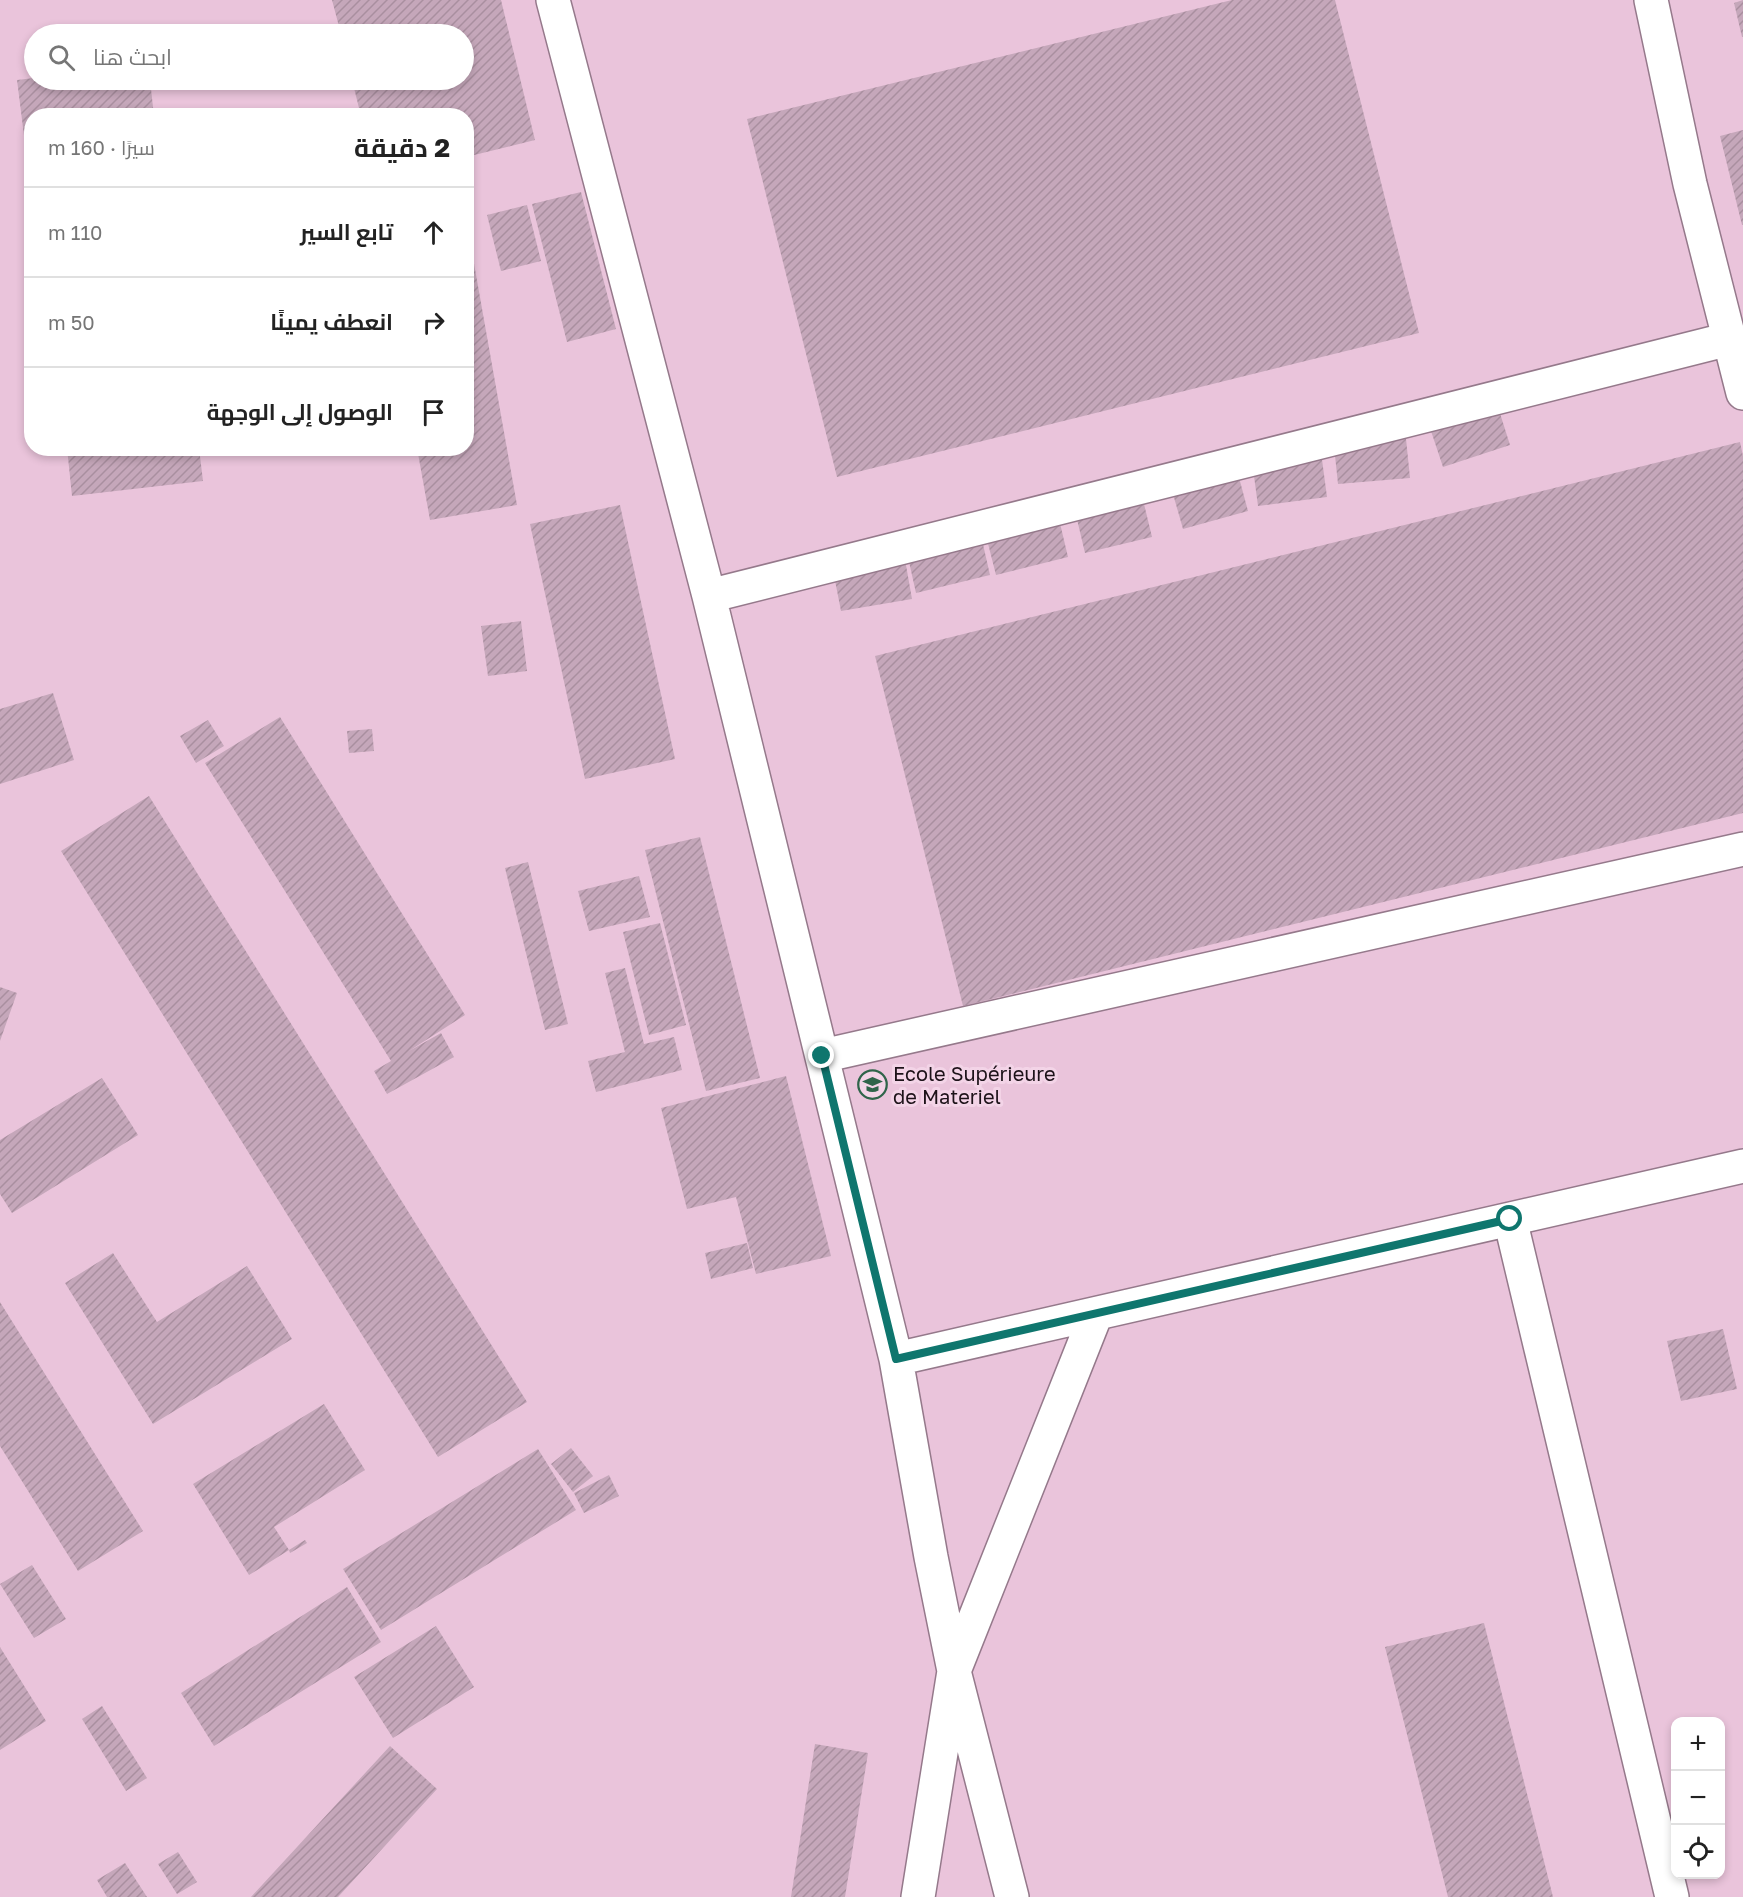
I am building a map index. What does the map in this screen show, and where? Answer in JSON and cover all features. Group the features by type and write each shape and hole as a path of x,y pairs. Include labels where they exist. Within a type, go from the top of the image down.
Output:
{"street":[{"path":"553,0 709,596 896,1359 954,1671 1012,1897"},
{"path":"1651,0 1690,184 1743,393"},
{"path":"709,596 1730,339"},
{"path":"822,1056 1743,849"},
{"path":"896,1359 1743,1166"},
{"path":"1510,1219 1672,1897"},
{"path":"918,1897 954,1671 1096,1314"}],"shaded area":[{"name":"Ecole Supérieure de Materiel","path":"0,0 1743,0 1743,1897 0,1897"}],"building":[{"path":"332,0 501,0 535,140 474,155 474,108 359,108 354,90 474,90 474,24 338,24"},
{"path":"1232,0 1335,0 1419,333 837,477 747,119"},
{"path":"1743,0 1743,37 1742,37 1734,3"},
{"path":"24,79 24,90 151,90 153,108 24,108 24,135 17,80"},
{"path":"1743,130 1743,225 1742,225 1720,136"},
{"path":"581,192 616,329 567,342 532,204"},
{"path":"527,205 541,261 501,271 487,215"},
{"path":"474,264 517,505 430,520 418,456 474,456"},
{"path":"1492,388 1510,445 1443,467 1424,410"},
{"path":"1404,419 1410,478 1338,484 1332,427"},
{"path":"1319,437 1327,497 1258,506 1250,446"},
{"path":"1740,442 1743,456 1743,813 963,1006 875,656"},
{"path":"1233,455 1248,511 1183,529 1167,473"},
{"path":"68,456 200,456 203,481 72,496"},
{"path":"1138,479 1152,537 1085,553 1071,494"},
{"path":"1054,498 1068,557 996,575 981,516"},
{"path":"620,505 675,759 585,779 530,524"},
{"path":"977,518 990,575 916,593 903,535"},
{"path":"901,537 912,599 841,611 829,550"},
{"path":"521,621 527,671 488,676 481,626"},
{"path":"53,693 74,760 0,784 0,709"},
{"path":"280,717 465,1015 409,1051 441,1033 454,1057 387,1094 374,1071 391,1061 205,763"},
{"path":"208,720 224,746 196,763 180,736"},
{"path":"372,729 374,751 349,753 347,731"},
{"path":"149,796 527,1402 438,1457 61,851"},
{"path":"700,837 760,1078 706,1091 645,850"},
{"path":"528,862 568,1024 545,1030 505,868"},
{"path":"639,876 650,917 589,931 578,891"},
{"path":"660,923 686,1025 649,1035 623,932"},
{"path":"625,968 644,1044 674,1037 682,1070 596,1092 588,1061 625,1052 605,973"},
{"path":"0,987 17,993 0,1041"},
{"path":"786,1076 831,1256 756,1274 736,1197 687,1209 661,1108"},
{"path":"102,1078 138,1135 12,1213 0,1194 0,1140"},
{"path":"747,1243 753,1268 711,1279 705,1253"},
{"path":"113,1253 157,1322 247,1266 292,1339 153,1424 65,1283"},
{"path":"0,1302 143,1531 78,1571 0,1446"},
{"path":"1723,1329 1737,1389 1681,1401 1667,1341"},
{"path":"324,1404 365,1470 274,1527 289,1550 249,1575 193,1484"},
{"path":"571,1448 593,1476 573,1492 551,1464"},
{"path":"538,1449 576,1510 381,1630 343,1569"},
{"path":"609,1475 619,1496 584,1513 574,1493"},
{"path":"305,1540 307,1543 290,1553 289,1550"},
{"path":"32,1565 66,1619 34,1638 0,1584"},
{"path":"347,1587 381,1642 214,1746 181,1693"},
{"path":"1484,1623 1553,1897 1448,1897 1385,1647"},
{"path":"436,1626 474,1687 393,1738 354,1677"},
{"path":"0,1647 46,1721 0,1750"},
{"path":"102,1706 147,1778 126,1791 82,1719"},
{"path":"815,1744 868,1753 845,1897 791,1897"},
{"path":"390,1746 437,1789 338,1897 251,1897"},
{"path":"178,1852 197,1882 177,1894 158,1864"},
{"path":"125,1863 147,1897 107,1897 97,1880"}],"place":[{"name":"Ecole Supérieure de Materiel","path":"872,1085"}],"route":[{"path":"822,1056 896,1359 1510,1219"}]}
